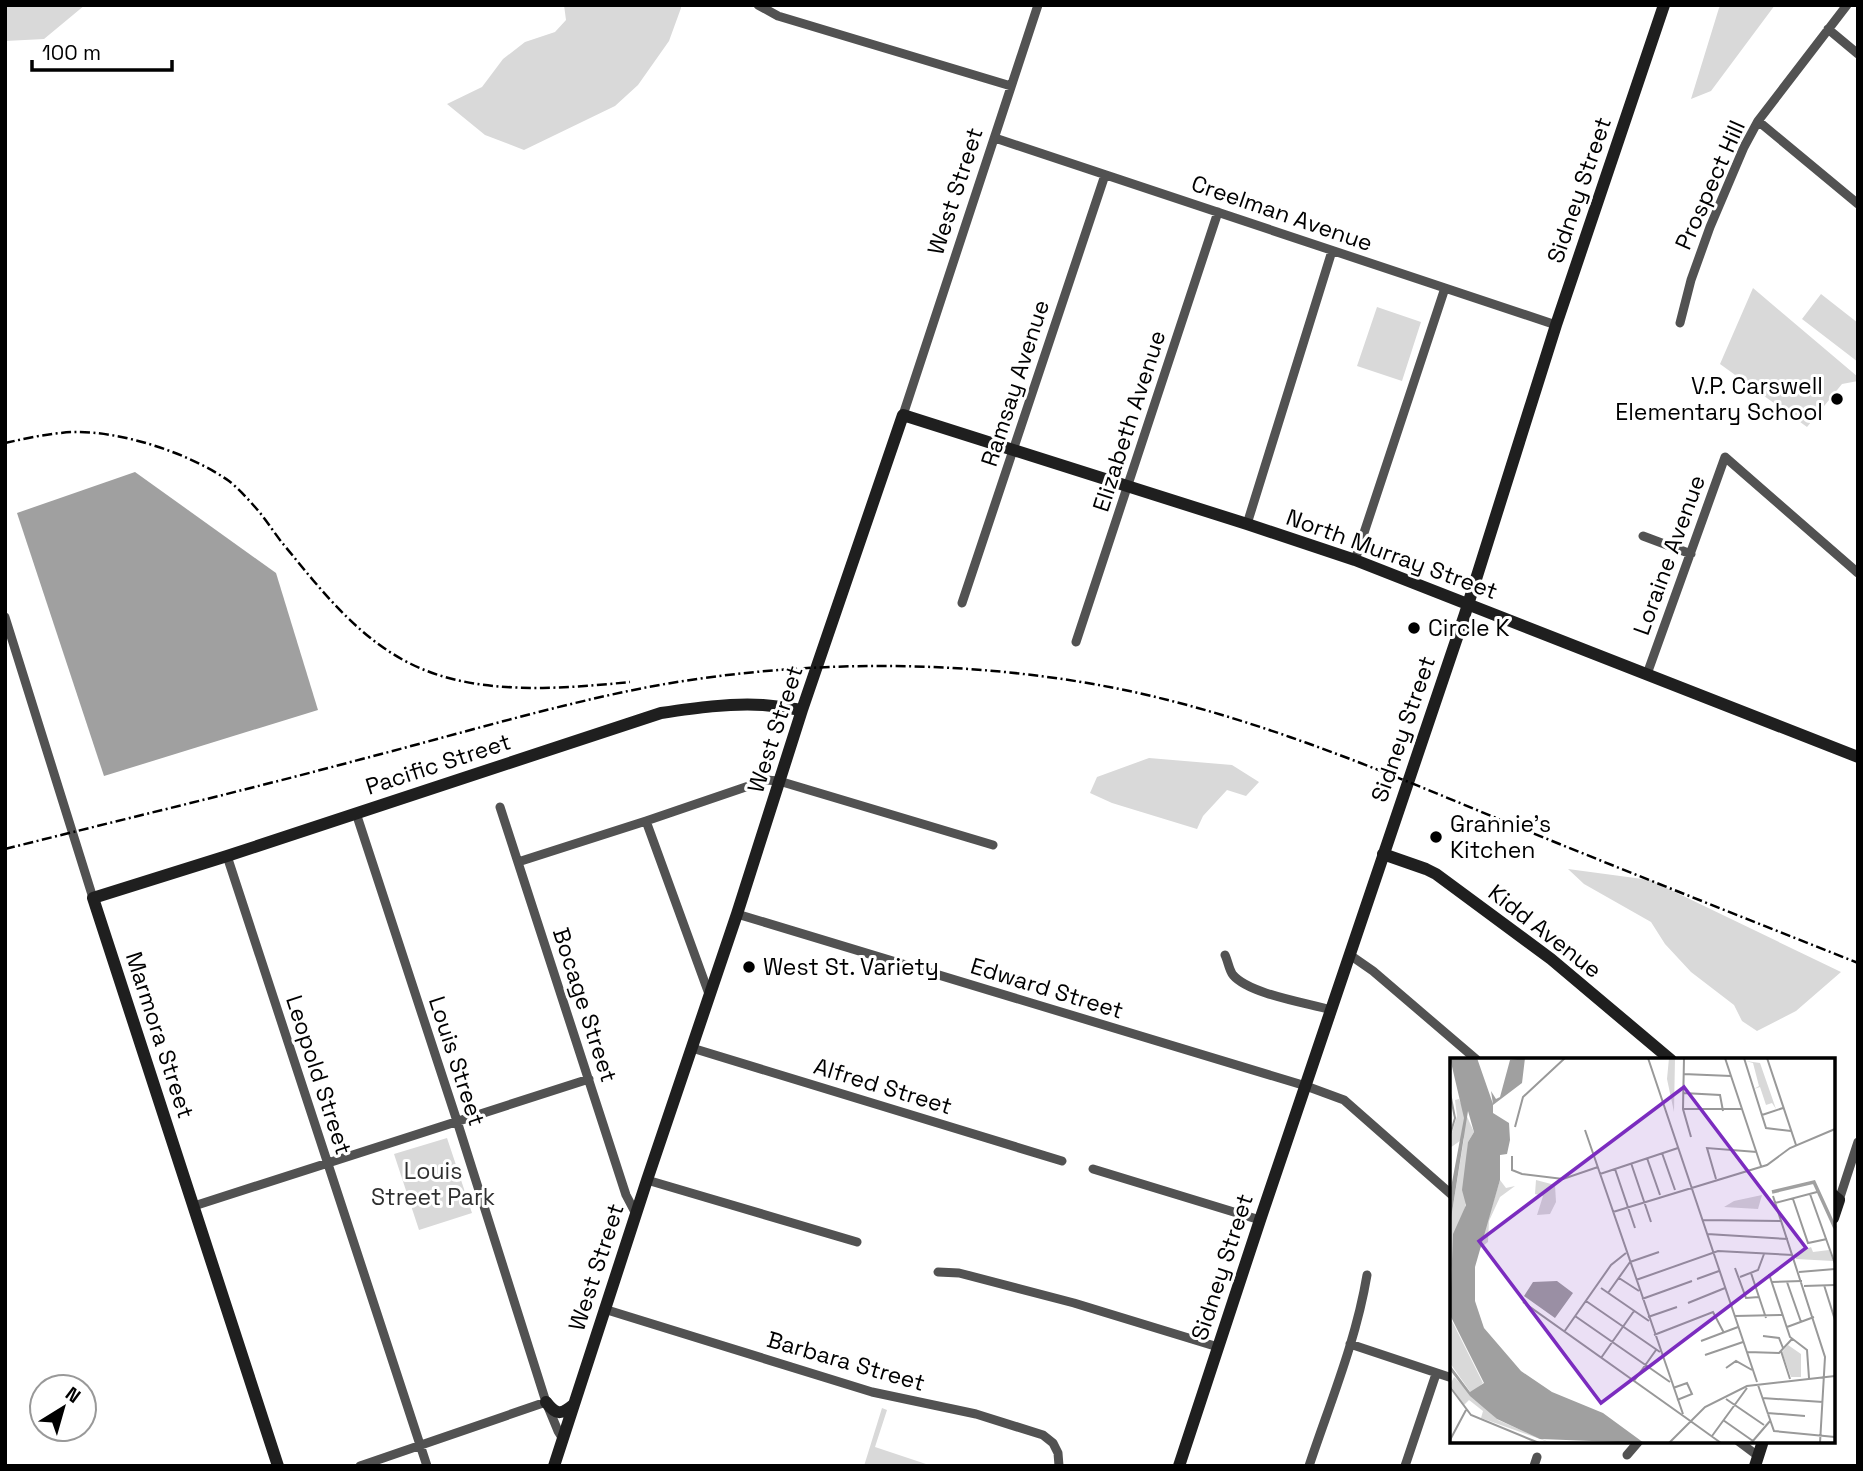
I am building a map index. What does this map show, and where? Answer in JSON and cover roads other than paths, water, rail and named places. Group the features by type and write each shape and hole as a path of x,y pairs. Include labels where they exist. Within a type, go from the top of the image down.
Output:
{"street":[{"path":"758,5 778,16 1011,86"},
{"name":"West Street","path":"554,1466 802,710 903,415 1038,5"},
{"name":"Sidney Street","path":"1179,1466 1468,603 1556,325 1664,5"},
{"name":"Prospect Hill","path":"1680,323 1691,280 1710,227 1744,147 1758,121 1847,5"},
{"path":"1828,29 1858,54"},
{"path":"1758,121 1858,204"},
{"name":"Creelman Avenue","path":"995,138 1556,325"},
{"name":"Ramsay Avenue","path":"962,603 1105,174"},
{"name":"Elizabeth Avenue","path":"1076,642 1218,212"},
{"path":"1247,524 1332,251"},
{"path":"1355,560 1445,288"},
{"name":"North Murray Street","path":"903,415 1355,560 1858,757"},
{"name":"Loraine Avenue","path":"1647,674 1725,457 1858,573"},
{"path":"1643,536 1691,554"},
{"name":"Marmora Street","path":"5,617 93,898 278,1466"},
{"name":"Pacific Street","path":"93,898 661,713 739,705 802,710"},
{"path":"518,862 766,780 779,781 993,845"},
{"name":"Bocage Street","path":"500,807 626,1195 636,1214"},
{"name":"Louis Street","path":"356,813 546,1402 562,1439"},
{"path":"646,821 709,994"},
{"name":"Kidd Avenue","path":"1383,854 1436,874 1550,959 1669,1058"},
{"name":"Leopold Street","path":"227,856 427,1466"},
{"name":"Edward Street","path":"737,914 1306,1086 1344,1100 1450,1193"},
{"path":"1225,955 1229,969 1240,981 1259,990 1331,1010"},
{"path":"1350,955 1373,971 1475,1058"},
{"name":"Alfred Street","path":"692,1048 1062,1161"},
{"path":"194,1206 589,1079"},
{"path":"1836,1198 1858,1142"},
{"path":"1093,1169 1260,1220"},
{"path":"647,1180 857,1242"},
{"path":"938,1272 959,1273 1074,1303 1218,1347"},
{"path":"1309,1466 1350,1344 1367,1275"},
{"name":"Barbara Street","path":"604,1309 872,1392 976,1414 1043,1435 1053,1443 1058,1453 1059,1466"},
{"path":"1350,1344 1450,1378"},
{"path":"1405,1466 1436,1374"},
{"path":"360,1466 546,1402 558,1413 565,1412 574,1405"},
{"path":"1627,1455 1637,1443"},
{"path":"1740,1443 1756,1461 1762,1443"}],"railway":[{"path":"5,443 73,432 92,433 133,440 195,461 229,481 246,497 312,579 357,627 392,653 436,674 490,686 518,688 630,682"},
{"path":"5,849 537,712 643,688 764,671 888,666 951,668 1013,673 1134,692 1185,704 1284,735 1381,771 1858,963"}],"place":[{"name":"V.P. Carswell Elementary School","path":"1837,399"},
{"name":"Circle K","path":"1414,628"},
{"name":"Grannie's Kitchen","path":"1436,837"},
{"name":"West St. Variety","path":"749,967"}],"park label":[{"name":"Louis Street Park","path":"433,1184"}]}
